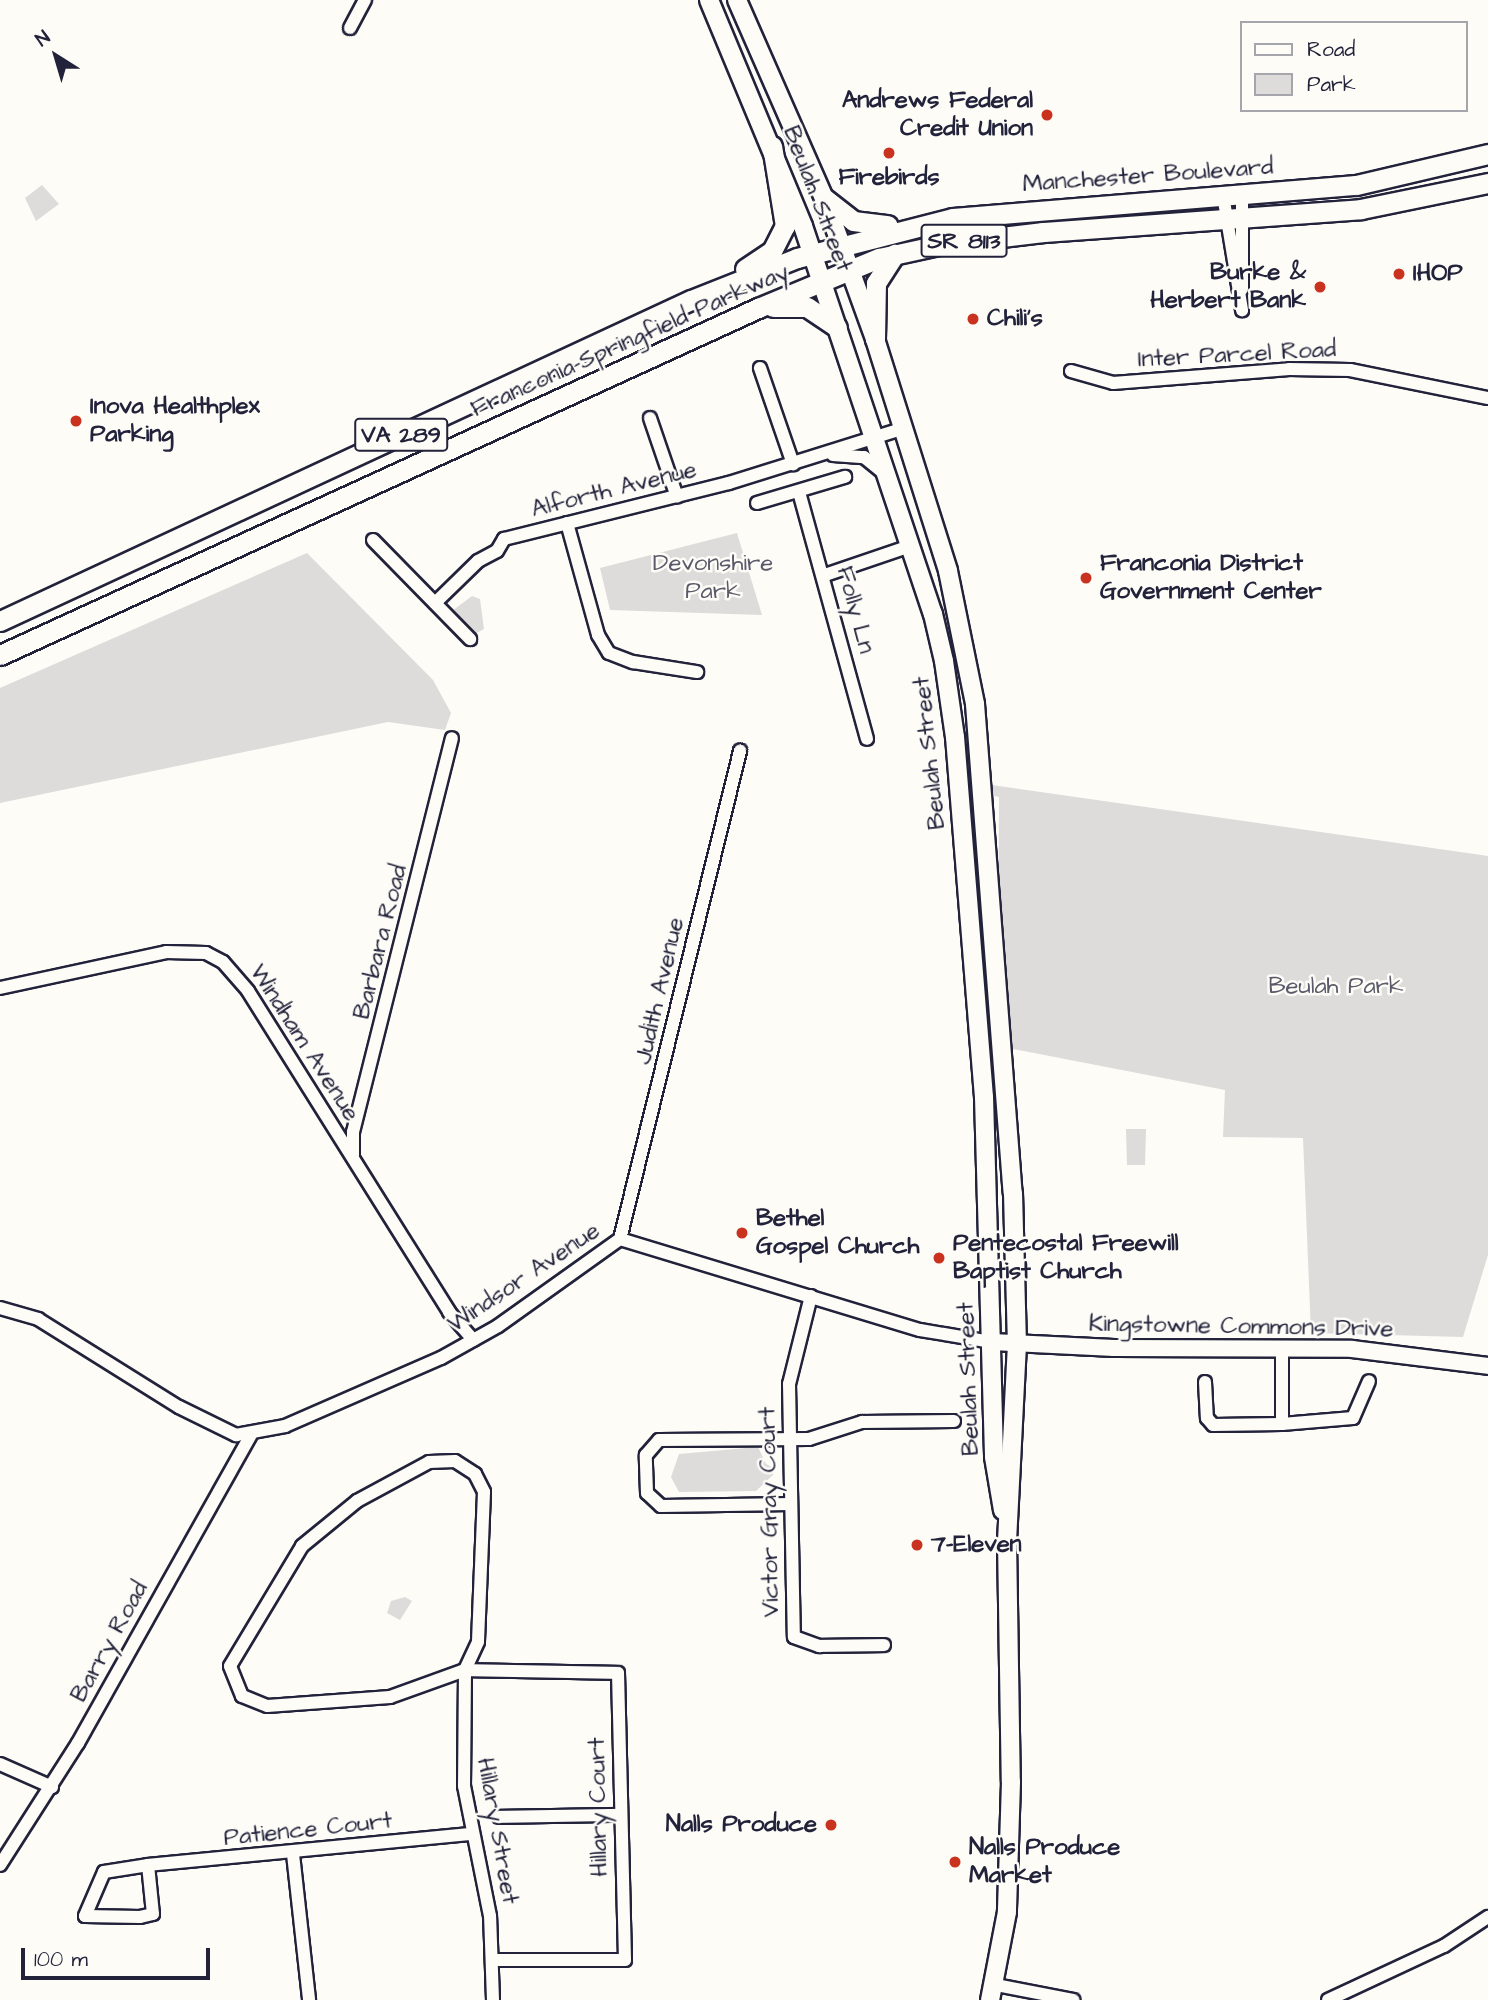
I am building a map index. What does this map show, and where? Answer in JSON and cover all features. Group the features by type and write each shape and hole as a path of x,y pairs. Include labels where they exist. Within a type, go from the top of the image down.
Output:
{"main road":[{"name":"Beulah Street","path":"709,0 772,146 813,253 939,637 956,737 984,1097 994,1457 1007,1539"},
{"name":"Beulah Street","path":"737,0 824,198 875,339 955,596 975,704 1012,1166 1017,1344 1007,1539 1007,1912 990,1992 980,2000"},
{"path":"691,300 762,260 781,238 786,219 772,146"},
{"name":"Manchester Boulevard","path":"813,253 914,225 1002,212 1356,185 1488,154"},
{"name":"Manchester Boulevard","path":"822,281 895,254 1015,235 1361,209 1488,183"},
{"path":"824,198 860,223 914,225"},
{"name":"Franconia-Springfield Parkway","path":"0,621 691,300 813,253"},
{"path":"875,339 876,283 895,254"},
{"name":"Franconia-Springfield Parkway","path":"0,655 822,281"},
{"path":"758,309 807,307 837,327"}],"street":[{"path":"350,28 365,0"},
{"path":"1232,195 1244,219 1242,310 1224,219 1232,195"},
{"path":"760,368 793,464"},
{"name":"Inter Parcel Road","path":"1071,371 1113,383 1289,369 1350,370 1488,398"},
{"path":"650,418 677,497"},
{"name":"Alforth Avenue","path":"435,603 478,561 497,551 504,540 677,497 825,455 904,428"},
{"name":"Alforth Avenue","path":"825,455 857,455 886,474"},
{"path":"757,503 845,477"},
{"name":"Folly Ln","path":"799,492 825,575 867,739"},
{"path":"567,523 598,635 609,653 633,662 697,672"},
{"path":"373,540 470,639"},
{"path":"825,575 910,546"},
{"name":"Barbara Road","path":"353,1155 353,1132 452,738"},
{"name":"Judith Avenue","path":"620,1239 740,751"},
{"name":"Windham Avenue","path":"0,988 166,952 216,958 248,990 449,1312 473,1340"},
{"name":"Windsor Avenue","path":"251,1435 285,1426 381,1386 473,1340 620,1239 920,1330 992,1342"},
{"name":"Victor Gray Court","path":"811,1296 789,1384 794,1637 819,1646 884,1645"},
{"path":"0,1308 38,1319 195,1416 236,1435 251,1435"},
{"name":"Kingstowne Commons Drive","path":"992,1342 1365,1350 1488,1366"},
{"path":"1282,1347 1282,1424"},
{"path":"1205,1382 1207,1418 1213,1425 1282,1424 1353,1418 1369,1381"},
{"path":"791,1504 661,1506 652,1500 646,1485 646,1455 659,1440 809,1439 862,1422 954,1421"},
{"name":"Barry Road","path":"0,1865 52,1787 251,1435"},
{"name":"Hillary Street","path":"465,1670 390,1697 267,1706 242,1696 230,1666 302,1546 357,1501 429,1462 455,1461 475,1474 484,1492 478,1642 465,1670 461,1749 472,1834 486,1889 493,1960 493,2000"},
{"name":"Hillary Court","path":"465,1670 618,1674 625,1960 493,1960"},
{"path":"0,1763 52,1787"},
{"path":"499,1817 620,1815"},
{"name":"Patience Court","path":"148,1865 153,1914 85,1916 104,1872 148,1865 293,1854 472,1834"},
{"path":"293,1854 309,2000"},
{"path":"1328,2000 1349,1996 1444,1946 1488,1917"},
{"path":"990,1992 1073,2000"}],"green space":[{"path":"42,185 59,204 36,221 25,198"},
{"name":"Devonshire Park","path":"737,533 762,615 610,610 600,568"},
{"path":"307,553 433,680 451,713 445,730 388,722 0,803 0,688"},
{"path":"472,596 480,599 484,629 475,634 452,611"},
{"name":"Beulah Park","path":"985,784 1488,856 1488,1255 1463,1337 1311,1333 1303,1138 1223,1137 1225,1090 998,1046 999,797 985,794"},
{"path":"1126,1129 1146,1129 1145,1165 1127,1165"},
{"path":"758,1447 766,1464 774,1468 773,1475 756,1491 679,1492 671,1477 679,1454"},
{"path":"405,1597 412,1601 400,1620 387,1613 391,1601"}],"place":[{"name":"Andrews Federal Credit Union","path":"1047,115"},
{"name":"Firebirds","path":"889,153"},
{"name":"IHOP","path":"1399,274"},
{"name":"Burke & Herbert Bank","path":"1320,287"},
{"name":"Chili's","path":"973,319"},
{"name":"Inova Healthplex Parking","path":"76,421"},
{"name":"Franconia District Government Center","path":"1086,578"},
{"name":"Bethel Gospel Church","path":"742,1233"},
{"name":"Pentecostal Freewill Baptist Church","path":"939,1258"},
{"name":"7-Eleven","path":"917,1545"},
{"name":"Nalls Produce","path":"831,1825"},
{"name":"Nalls Produce Market","path":"955,1862"}]}
